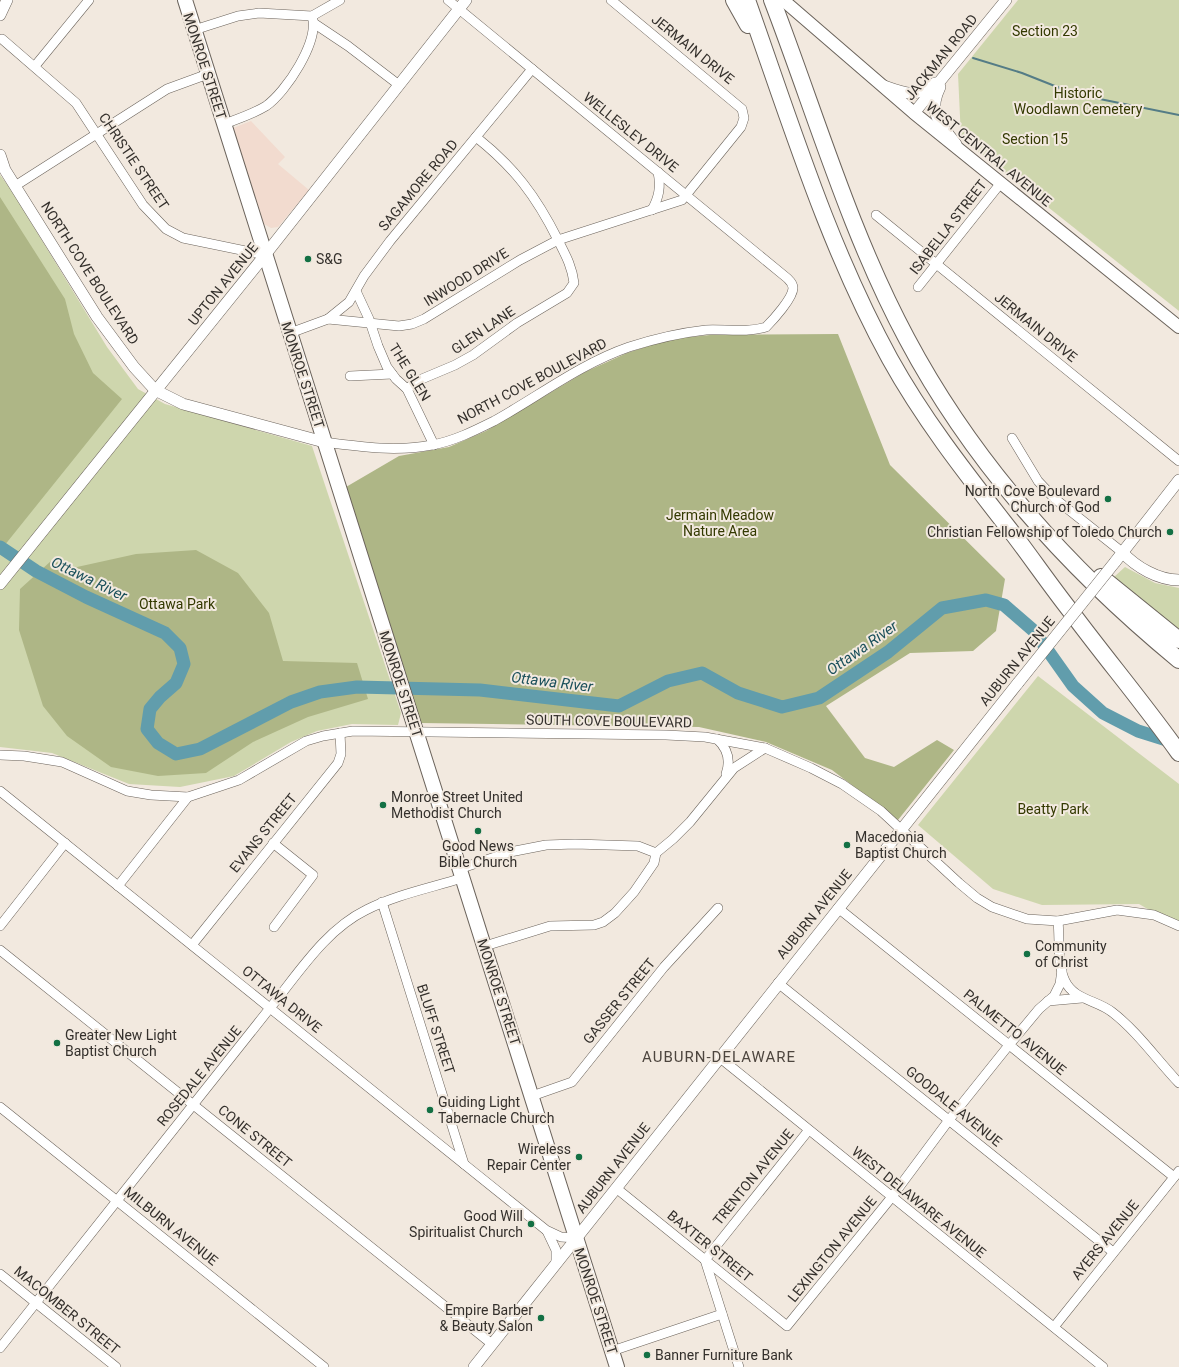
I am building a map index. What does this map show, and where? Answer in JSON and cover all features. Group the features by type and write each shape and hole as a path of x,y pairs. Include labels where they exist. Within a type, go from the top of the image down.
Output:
{"highway":[{"path":"734,0 746,23 760,38"},
{"path":"772,0 866,252 906,338 933,385 968,437 1006,487 1033,518 1117,607 1179,660"},
{"path":"749,6 841,256 891,360 910,393 957,463 1016,538 1072,614 1145,705 1179,753"},
{"path":"1033,518 1132,604 1179,640"},
{"path":"1145,705 1179,739"}],"main road":[{"name":"MONROE STREET","path":"184,0 460,874 485,946 617,1367"},
{"name":"WEST CENTRAL AVENUE","path":"784,0 962,153 1179,327"}],"street":[{"path":"0,14 7,0"},
{"path":"35,66 89,0"},
{"path":"313,20 340,0"},
{"name":"WELLESLEY DRIVE","path":"448,0 787,278 791,282 793,288"},
{"name":"UPTON AVENUE","path":"0,584 265,255 466,0"},
{"name":"JERMAIN DRIVE","path":"611,0 739,105 742,109 744,118 741,127"},
{"name":"JACKMAN ROAD","path":"914,113 1006,0"},
{"path":"194,30 238,16 259,12 313,20 399,85"},
{"path":"224,124 251,114 276,98 296,71 312,37 313,20"},
{"name":"CHRISTIE STREET","path":"2,40 35,66 76,102 98,133 143,204 166,229 183,238 265,255"},
{"name":"SAGAMORE ROAD","path":"328,319 349,302 364,276 390,241 532,69"},
{"path":"15,186 167,89 208,74"},
{"path":"880,84 902,93 917,93 928,88 946,74"},
{"path":"946,74 937,94 934,109 936,116 962,153"},
{"name":"INWOOD DRIVE","path":"290,333 328,319 399,326 412,324 424,319 520,260 558,240 682,200 741,127"},
{"path":"476,137 499,155 516,173 542,208 558,240"},
{"name":"NORTH COVE BOULEVARD","path":"0,155 5,166 2,169 15,186 97,317 134,366 155,390 183,404 324,442 376,449 403,449 434,445 462,437 524,405 578,371 628,348 668,336 706,330 750,330 766,327 792,295 793,288"},
{"path":"652,210 660,191 658,172"},
{"name":"ISABELLA STREET","path":"918,287 1000,184"},
{"name":"JERMAIN DRIVE","path":"876,215 1179,461"},
{"name":"GLEN LANE","path":"407,389 417,381 455,365 473,355 517,323 572,288 574,282 573,275 568,259 558,240"},
{"name":"THE GLEN","path":"356,291 371,323 378,346 392,374 407,389 434,445"},
{"path":"350,376 392,374"},
{"path":"1012,438 1038,481 1054,498 1146,571 1160,577 1179,580"},
{"name":"AUBURN AVENUE","path":"474,1367 1179,480"},
{"name":"SOUTH COVE BOULEVARD","path":"0,755 24,756 62,762 127,791 151,795 188,797 239,780 306,742 340,733 414,727 666,735 717,739 765,748 812,768 842,784 881,811 976,898 992,907 1026,920 1058,921 1117,910 1154,915 1179,926"},
{"name":"EVANS STREET","path":"192,945 338,762 341,754 340,733"},
{"path":"717,739 723,745 729,760 725,777"},
{"path":"485,946 550,926 594,925 603,922 615,913 634,892 654,863 656,853 690,822 725,777 734,768 765,748"},
{"name":"OTTAWA DRIVE","path":"0,791 546,1230 561,1237 576,1238"},
{"path":"118,886 188,797"},
{"path":"0,926 65,843"},
{"path":"273,843 313,875 274,927"},
{"name":"ROSEDALE AVENUE","path":"0,1348 270,1008 336,930 364,910 460,874 510,852 546,845 575,844 638,846 656,853"},
{"name":"BLUFF STREET","path":"382,902 464,1164"},
{"name":"GASSER STREET","path":"532,1096 572,1082 664,967 718,908"},
{"name":"PALMETTO AVENUE","path":"838,908 1009,1045 1176,1174"},
{"path":"1058,921 1062,970 1065,981 1072,992 1099,1004 1122,1020 1179,1083"},
{"name":"CONE STREET","path":"0,950 492,1344"},
{"name":"LEXINGTON AVENUE","path":"787,1326 891,1198 949,1120 1009,1045 1039,1008 1054,996 1060,984 1062,970"},
{"name":"GOODALE AVENUE","path":"778,983 1113,1252"},
{"path":"1048,1001 1062,998 1083,998"},
{"name":"WEST DELAWARE AVENUE","path":"719,1057 808,1131 1103,1367"},
{"name":"MILBURN AVENUE","path":"0,1107 324,1367"},
{"name":"TRENTON AVENUE","path":"705,1260 808,1131"},
{"name":"AYERS AVENUE","path":"1054,1327 1176,1174"},
{"name":"BAXTER STREET","path":"616,1188 787,1326"},
{"name":"OTTAWA DRIVE","path":"546,1230 556,1250 556,1264"},
{"path":"705,1260 739,1367"},
{"name":"MACOMBER STREET","path":"0,1274 116,1367"},
{"path":"612,1350 722,1314"}],"shaded area":[{"path":"251,121 285,157 278,164 309,190 278,227 271,228 264,224 233,128"}],"green space":[{"name":"Historic Woodlawn Cemetery","path":"1018,0 1179,0 1179,311 961,138 958,74"},
{"name":"Ottawa Park","path":"0,175 10,188 107,347 138,389 165,404 312,446 401,713 398,725 352,724 317,731 291,742 234,776 180,787 129,784 52,753 0,747"},
{"path":"0,197 65,299 74,334 93,373 122,399 0,551"},
{"name":"Jermain Meadow Nature Area","path":"838,334 890,465 1005,579 996,631 973,651 910,653 826,706 865,758 894,767 937,740 954,750 898,820 832,770 766,742 699,727 420,723 346,487 399,456 449,447 486,431 585,372 627,353 670,339 710,335"},
{"path":"196,550 238,573 269,613 283,661 357,663 368,699 308,717 253,742 206,773 158,776 111,767 67,736 43,706 19,630 20,589 51,561 77,567 136,554"},
{"path":"1125,567 1155,583 1179,588 1179,630 1116,581 1114,577"},
{"name":"Beatty Park","path":"1038,676 1179,784 1179,927 1139,904 1042,905 993,889 918,825"}],"waterway":[{"path":"973,58 1022,73 1075,94 1179,115"},
{"name":"Ottawa River","path":"0,547 36,571 86,597 165,633 180,648 184,664 176,683 160,697 150,709 147,729 158,743 176,754 200,749 291,702 320,692 357,687 480,690 619,706 668,681 702,673 738,693 782,707 819,698 888,652 942,608 986,600 1004,605 1034,631 1073,686 1103,713 1138,731 1173,742"}],"place":[{"name":"S&G","path":"308,259"},
{"name":"North Cove Boulevard Church of God","path":"1108,499"},
{"name":"Christian Fellowship of Toledo Church","path":"1170,532"},
{"name":"Monroe Street United Methodist Church","path":"383,805"},
{"name":"Good News Bible Church","path":"478,831"},
{"name":"Macedonia Baptist Church","path":"847,845"},
{"name":"Community of Christ","path":"1027,954"},
{"name":"Greater New Light Baptist Church","path":"57,1043"},
{"name":"Guiding Light Tabernacle Church","path":"430,1110"},
{"name":"Wireless Repair Center","path":"579,1157"},
{"name":"Good Will Spiritualist Church","path":"531,1224"},
{"name":"Empire Barber & Beauty Salon","path":"541,1318"},
{"name":"Banner Furniture Bank","path":"647,1355"}],"district":[{"name":"AUBURN-DELAWARE","path":"719,1057"}],"park label":[{"name":"Section 23","path":"1045,31"},
{"name":"Section 15","path":"1035,139"}]}
